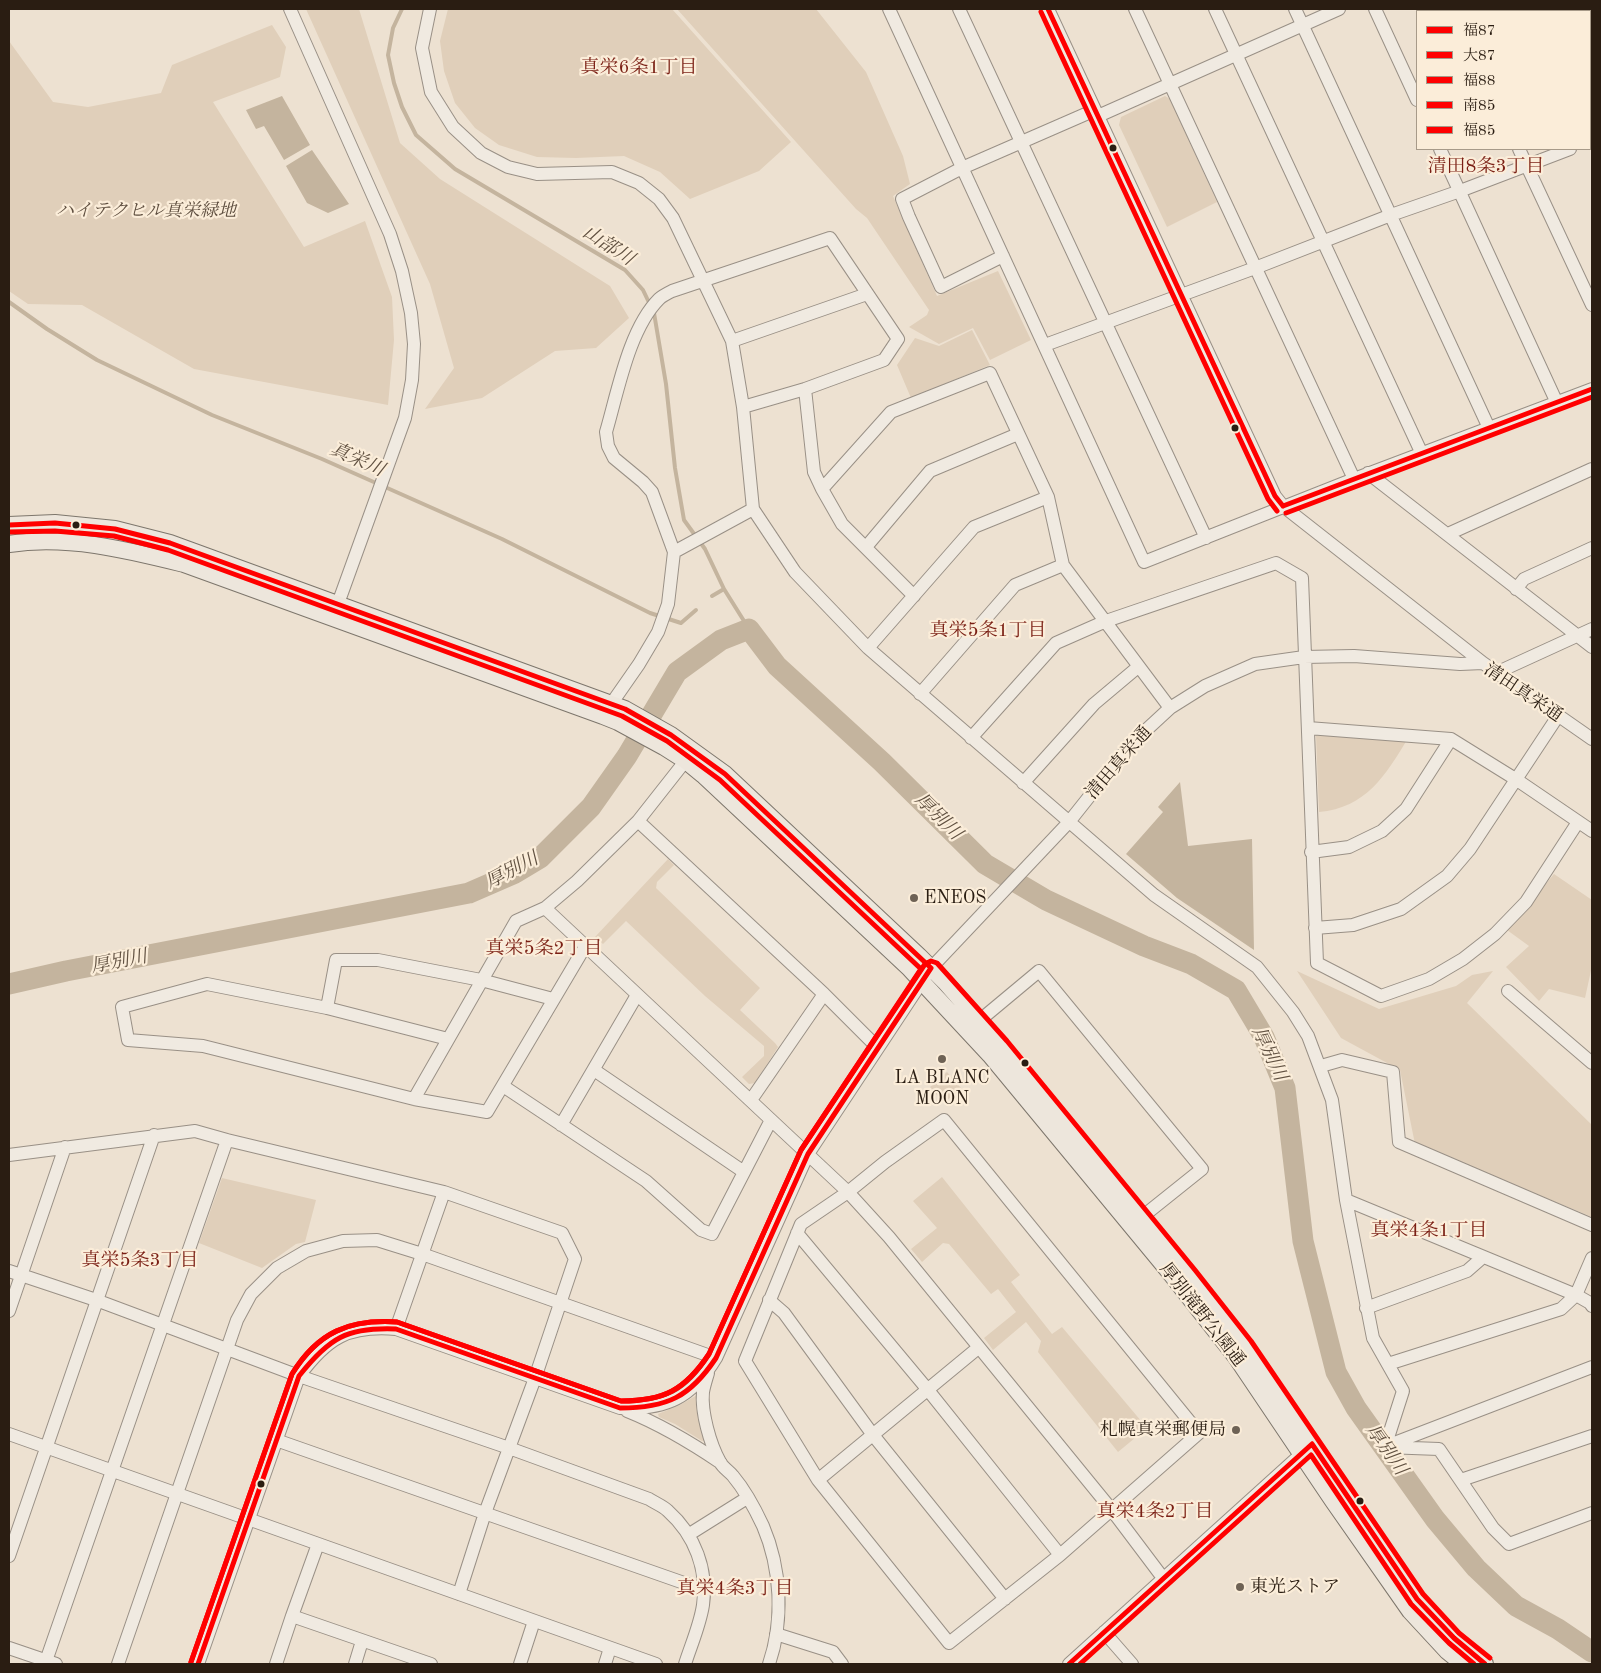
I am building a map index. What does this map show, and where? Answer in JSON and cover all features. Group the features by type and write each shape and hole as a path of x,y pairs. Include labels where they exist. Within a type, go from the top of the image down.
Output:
{"main road":[{"path":"9,525 55,523 116,529 170,543 336,611 614,713 725,774 926,974"},
{"path":"9,544 27,541 66,542 128,550 184,564 336,611"},
{"name":"厚別滝野公園通","path":"926,974 979,1020 1142,1217 1245,1346 1306,1449 1410,1612 1447,1651 1463,1664"},
{"name":"厚別滝野公園通","path":"926,974 990,1055 1171,1274 1306,1449 1417,1599 1454,1638 1485,1664"}],"street":[{"path":"290,9 390,234 402,271 409,304 414,344 412,380 405,418 336,611"},
{"path":"430,9 422,48 431,92 453,127 480,153 508,167 537,174 612,172 639,183 659,199 673,218 732,341 743,407 753,509 795,572 868,648 1154,895 1257,967 1293,1012 1308,1036 1321,1066 1332,1100 1346,1200 1373,1338 1403,1391 1384,1446"},
{"path":"889,9 1144,562 1354,478 1592,389"},
{"path":"959,9 1206,538"},
{"path":"1048,9 1275,496 1283,506 1483,663"},
{"path":"1134,9 1354,478"},
{"path":"1215,9 1422,454"},
{"path":"1295,9 1489,428"},
{"path":"1003,256 941,286 902,199 962,168 1170,84 1339,9"},
{"path":"1375,9 1416,98"},
{"path":"1440,150 1557,403"},
{"path":"1520,150 1592,305"},
{"path":"1044,345 1255,268 1391,215 1567,150"},
{"path":"614,713 658,632 668,604 678,550 652,492 614,458 608,446 606,432 633,340 643,321 660,298 672,291 830,238 898,339 884,360 806,390 743,407"},
{"path":"732,341 867,294"},
{"path":"822,489 891,412 990,372 1048,497 1064,565 1170,708"},
{"path":"806,390 814,472 822,489 842,524 914,596"},
{"path":"866,547 930,472 1018,434"},
{"path":"1448,534 1592,469"},
{"path":"1368,473 1592,647"},
{"path":"868,648 974,527 1048,497"},
{"path":"678,550 753,509"},
{"path":"1516,589 1524,579 1592,548"},
{"path":"971,738 1056,642 1106,620 1276,564 1302,578 1311,852 1317,963 1381,996 1429,979 1463,959 1495,934 1526,902 1578,822"},
{"path":"920,694 1015,585 1064,565"},
{"path":"1498,672 1592,629"},
{"name":"清田真栄通","path":"708,1371 716,1358 808,1154 926,974 1069,822 1130,744 1170,708 1205,686 1255,664 1304,656 1354,656 1460,664 1483,663 1592,739"},
{"path":"1023,782 1094,704 1138,667"},
{"path":"1315,928 1352,925 1401,909 1447,876 1470,850 1558,716"},
{"path":"1308,728 1451,739 1592,831"},
{"path":"1311,852 1349,847 1382,831 1406,809 1451,739"},
{"path":"414,1099 516,921 545,908 577,881 638,821 690,756"},
{"path":"638,821 824,994 878,1048"},
{"path":"545,908 848,1192 888,1236 1111,1509 1163,1578"},
{"path":"448,1039 327,1008 207,984 122,1006 128,1040 203,1046 414,1099 487,1112 586,945"},
{"path":"327,1008 336,960 378,960 481,980 553,999"},
{"path":"979,1020 1039,971 1202,1169 1142,1217"},
{"path":"1508,991 1592,1063"},
{"path":"751,1100 824,994"},
{"path":"561,1125 636,995"},
{"path":"1321,1066 1342,1060 1393,1072 1399,1142 1592,1224"},
{"path":"594,1070 744,1172"},
{"path":"503,1086 646,1181 701,1230 712,1234 771,1120"},
{"path":"944,1120 1199,1433 1060,1554 949,1643 818,1480 745,1361 797,1233 801,1224 848,1192 885,1162 944,1120"},
{"path":"9,1155 195,1131 444,1192 562,1233 575,1259 535,1378 485,1513 459,1594"},
{"path":"9,1556 154,1135"},
{"path":"9,1648 51,1662 111,1471 227,1140"},
{"path":"9,1311 65,1147"},
{"path":"396,1329 444,1192"},
{"path":"1346,1200 1576,1295 1592,1306"},
{"path":"797,1233 928,1390 1060,1554"},
{"path":"118,1664 237,1320 251,1294 277,1268 306,1251 343,1242 377,1240 422,1254 716,1358"},
{"path":"1366,1308 1467,1271 1483,1257"},
{"path":"1388,1364 1561,1309 1576,1295 1592,1258"},
{"path":"9,1271 96,1300 299,1376 510,1448 649,1499 668,1511 688,1535 701,1561 704,1590 702,1607 684,1664"},
{"path":"769,1300 784,1312 873,1435 1005,1599"},
{"path":"198,1664 299,1376 310,1360 326,1344 349,1332 380,1328 396,1329 653,1421 676,1433 721,1463 734,1477 747,1498 762,1525 772,1554 778,1584 776,1634 768,1664"},
{"path":"818,1480 978,1348"},
{"path":"1384,1446 1592,1367"},
{"path":"620,1408 654,1408 673,1401 694,1388 708,1371"},
{"path":"708,1371 703,1393 706,1423 721,1463"},
{"path":"9,1434 656,1664"},
{"path":"1461,1480 1592,1436"},
{"path":"276,1440 704,1590"},
{"path":"1384,1446 1439,1449 1493,1528 1509,1544 1592,1513"},
{"path":"1069,1664 1306,1449"},
{"path":"688,1535 747,1498"},
{"path":"276,1664 318,1544"},
{"path":"292,1616 431,1664"},
{"path":"520,1664 534,1621"},
{"path":"1104,1632 1132,1664"},
{"path":"776,1634 832,1652 842,1664"},
{"path":"355,1664 362,1641"},
{"path":"604,1664 610,1648"}],"green space":[{"path":"306,9 359,9 400,143 440,179 610,286 629,318 596,348 555,351 482,398 425,409 454,368 430,284"},
{"path":"448,9 672,9 791,142 759,171 690,199 660,172 624,156 537,157 499,145 475,128 455,103 444,71 440,41"},
{"path":"677,9 816,9 866,72 903,156 910,184 893,196 937,296 998,271 1031,340 990,360 973,328 939,344 909,327 927,315 929,310 867,218 856,209"},
{"name":"ハイテクヒル真栄緑地","path":"272,25 286,47 280,77 213,102 304,247 365,221 392,297 394,340 388,405 194,369 82,305 28,304 9,291 9,41 53,102 88,107 161,93 172,65"},
{"path":"1165,96 1170,99 1217,202 1167,227 1119,125 1121,117"},
{"path":"972,330 990,365 911,398 897,365 915,338 939,346"},
{"path":"1316,735 1408,738 1383,777 1362,797 1350,804 1319,812"},
{"path":"668,859 674,865 657,882 656,888 760,988 740,1010 778,1047 755,1083 749,1084 742,1077 764,1056 764,1046 705,996 626,921 603,944 595,937"},
{"path":"1554,874 1592,900 1592,966 1585,998 1549,989 1539,1001 1506,967 1529,946 1507,930"},
{"path":"1297,971 1379,1009 1456,986 1472,975 1493,971 1467,1003 1592,1125 1592,1217 1415,1144 1400,1070 1341,1038"},
{"path":"947,1072 961,1088 944,1103 930,1087"},
{"path":"942,1177 1020,1275 1011,1282 1052,1334 1062,1327 1147,1428 1118,1452 1038,1352 1041,1341 1026,1322 993,1350 984,1338 1016,1312 998,1289 991,1294 949,1244 943,1243 922,1262 911,1249 937,1228 913,1201"},
{"path":"222,1178 316,1200 305,1242 296,1244 262,1268 199,1243"},
{"path":"697,1395 705,1440 702,1441 675,1424 659,1417 658,1414 680,1405"}],"shaded area":[{"path":"282,96 310,145 284,160 264,126 256,129 246,110"},
{"path":"312,150 349,204 328,213 307,203 286,166"},
{"path":"1180,782 1188,846 1252,839 1254,950 1177,898 1126,854 1163,812 1158,807"}],"waterway":[{"name":"山部川","path":"402,9 393,28 388,55 402,107 416,135 455,169 625,270 643,290 654,313 666,384 675,468 684,520 705,549 724,589 749,629"},
{"name":"真栄川","path":"9,302 47,329 97,360 212,415 322,459 502,539 650,613 681,623 696,610"},
{"name":"真栄川","path":"712,596 724,589"},
{"name":"厚別川","path":"9,984 66,971 469,893 515,873 540,858 591,807 627,756 677,672 721,640 749,629 777,666 882,762 985,864 1046,900 1144,946 1191,964 1236,990 1264,1037 1285,1088 1303,1241 1336,1372 1356,1408 1435,1519 1476,1568 1516,1606 1558,1629 1592,1652"}],"transit line":[{"name":"南85","path":"1048,9 1275,496 1283,506"},
{"name":"福85","path":"1041,12 1268,499 1277,511"},
{"name":"南85","path":"1283,506 1592,389"},
{"name":"福85","path":"1286,513 1592,397"},
{"name":"福87","path":"9,525 55,523 115,529 170,543 625,709 671,735 725,774 931,968"},
{"name":"大87","path":"9,532 55,531 114,536 168,550 622,716 667,741 720,780 921,969 801,1150 709,1354 691,1377 682,1385 661,1396 650,1399 621,1401 397,1322 364,1323 350,1326 324,1338 313,1348 292,1374 191,1662"},
{"name":"福88","path":"191,1662 292,1374 313,1348 324,1338 350,1326 364,1323 397,1322 621,1401 650,1399 661,1396 682,1385 691,1377 709,1354 801,1150 925,964 931,961 937,963 1007,1041 1195,1270 1251,1341 1423,1594 1459,1633 1490,1658"},
{"name":"福87","path":"198,1664 299,1376 320,1352 340,1338 352,1333 364,1330 396,1329 620,1408 651,1406 676,1398 697,1382 716,1358 808,1154 931,968"},
{"name":"福87","path":"1312,1444 1417,1599 1454,1638 1485,1664"},
{"name":"福87","path":"1069,1664 1312,1444"},
{"name":"大87","path":"1080,1664 1311,1455 1411,1604 1449,1643 1474,1664"}],"place":[{"name":"ENEOS","path":"914,898"},
{"name":"LA BLANC MOON","path":"942,1059"},
{"name":"札幌真栄郵便局","path":"1236,1430"},
{"name":"東光ストア","path":"1240,1587"}],"district":[{"name":"真栄6条1丁目","path":"639,68"},
{"name":"清田8条3丁目","path":"1486,167"},
{"name":"真栄5条1丁目","path":"988,631"},
{"name":"真栄5条2丁目","path":"544,949"},
{"name":"真栄4条1丁目","path":"1429,1231"},
{"name":"真栄5条3丁目","path":"140,1261"},
{"name":"真栄4条2丁目","path":"1155,1512"},
{"name":"真栄4条3丁目","path":"735,1589"}]}
